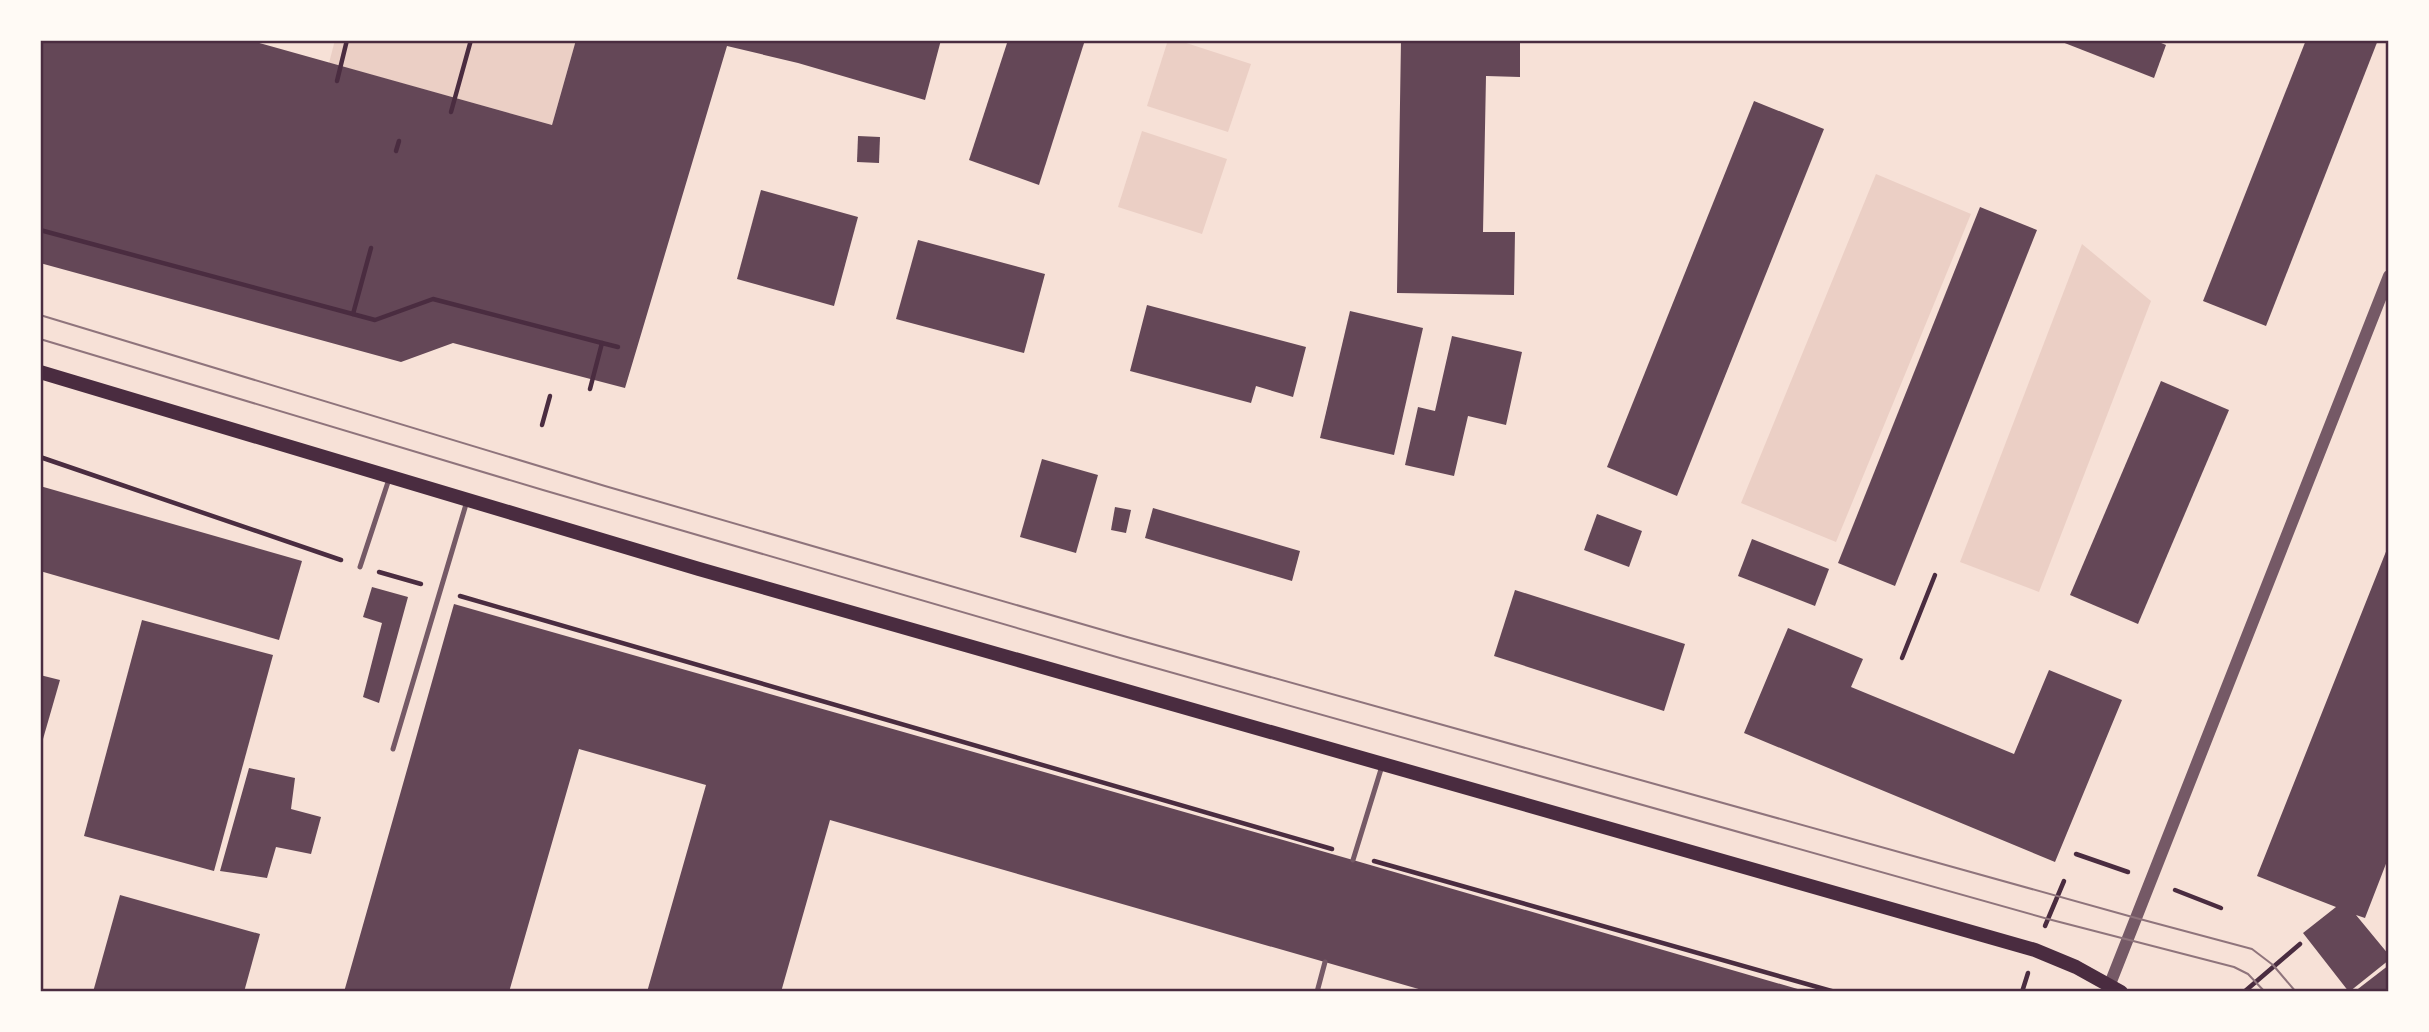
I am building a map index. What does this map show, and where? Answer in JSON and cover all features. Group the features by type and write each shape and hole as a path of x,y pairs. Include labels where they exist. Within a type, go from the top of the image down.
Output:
{"main road":[{"path":"40,372 699,569 2022,947 2076,967 2116,988"}],"street":[{"path":"2116,988 2389,276"}],"lane":[{"path":"360,567 390,476"},
{"path":"393,749 468,499"},
{"path":"1354,858 1383,763"},
{"path":"1317,992 1325,962"}],"path":[{"path":"337,81 347,40"},
{"path":"451,112 471,40"},
{"path":"396,151 399,141"},
{"path":"40,230 375,320 433,299 618,347"},
{"path":"353,314 371,248"},
{"path":"590,389 602,343"},
{"path":"542,425 550,396"},
{"path":"40,457 360,567 1354,858 1835,992"},
{"path":"1902,659 1935,575"},
{"path":"2244,992 2300,944"}],"shaded area":[{"path":"335,40 576,40 552,125 329,63"},
{"path":"1168,40 1177,40 1251,64 1228,132 1147,106"},
{"path":"1142,131 1227,159 1202,234 1118,207"},
{"path":"1876,174 1971,214 1836,542 1741,503"},
{"path":"2082,244 2151,301 2039,592 1960,562"}],"building":[{"path":"40,40 249,40 552,125 576,40 941,40 925,100 798,63 727,46 625,388 453,343 401,362 40,263"},
{"path":"1008,40 1085,40 1039,185 969,160"},
{"path":"1401,40 1520,40 1520,77 1486,76 1483,232 1515,232 1514,295 1397,293"},
{"path":"2057,40 2154,40 2166,45 2154,78"},
{"path":"2306,40 2378,40 2266,326 2203,301"},
{"path":"1754,101 1824,129 1677,496 1607,467"},
{"path":"858,136 880,137 879,163 857,162"},
{"path":"761,190 858,217 834,306 737,279"},
{"path":"1980,207 2037,230 1895,586 1838,563"},
{"path":"918,240 1045,274 1024,353 896,319"},
{"path":"1147,305 1306,347 1293,397 1256,386 1251,403 1130,371"},
{"path":"1350,311 1423,328 1394,455 1320,438"},
{"path":"1452,336 1522,352 1506,425 1468,416 1454,476 1405,465 1418,407 1435,411"},
{"path":"2161,381 2229,410 2138,624 2070,595"},
{"path":"1042,459 1098,475 1076,553 1020,537"},
{"path":"40,486 302,561 279,640 40,571"},
{"path":"1115,507 1131,510 1126,533 1111,530"},
{"path":"1153,508 1300,551 1292,581 1145,538"},
{"path":"1597,514 1642,531 1629,567 1584,550"},
{"path":"1752,539 1829,569 1815,606 1738,576"},
{"path":"2389,544 2389,856 2365,918 2356,915 2389,955 2389,960 2349,992 2303,933 2336,907 2257,876"},
{"path":"372,587 408,597 379,703 363,697 382,623 363,617"},
{"path":"1515,590 1685,644 1664,711 1494,656"},
{"path":"454,604 1808,992 1429,992 830,820 781,992 647,992 706,785 579,749 509,992 344,992"},
{"path":"142,620 273,655 214,871 84,836"},
{"path":"1788,628 1863,659 1851,687 2014,754 2049,670 2122,700 2055,862 1744,733"},
{"path":"40,675 60,680 41,746 40,745"},
{"path":"249,768 295,778 291,809 321,817 311,854 276,847 267,878 220,871"},
{"path":"120,895 260,934 244,992 93,992"},
{"path":"2389,965 2389,992 2354,992"}],"tram line":[{"path":"40,315 605,486 1127,637 2252,949 2273,965 2296,992"},
{"path":"40,339 543,490 1120,658 2048,919 2234,967 2248,974 2265,992"}]}
